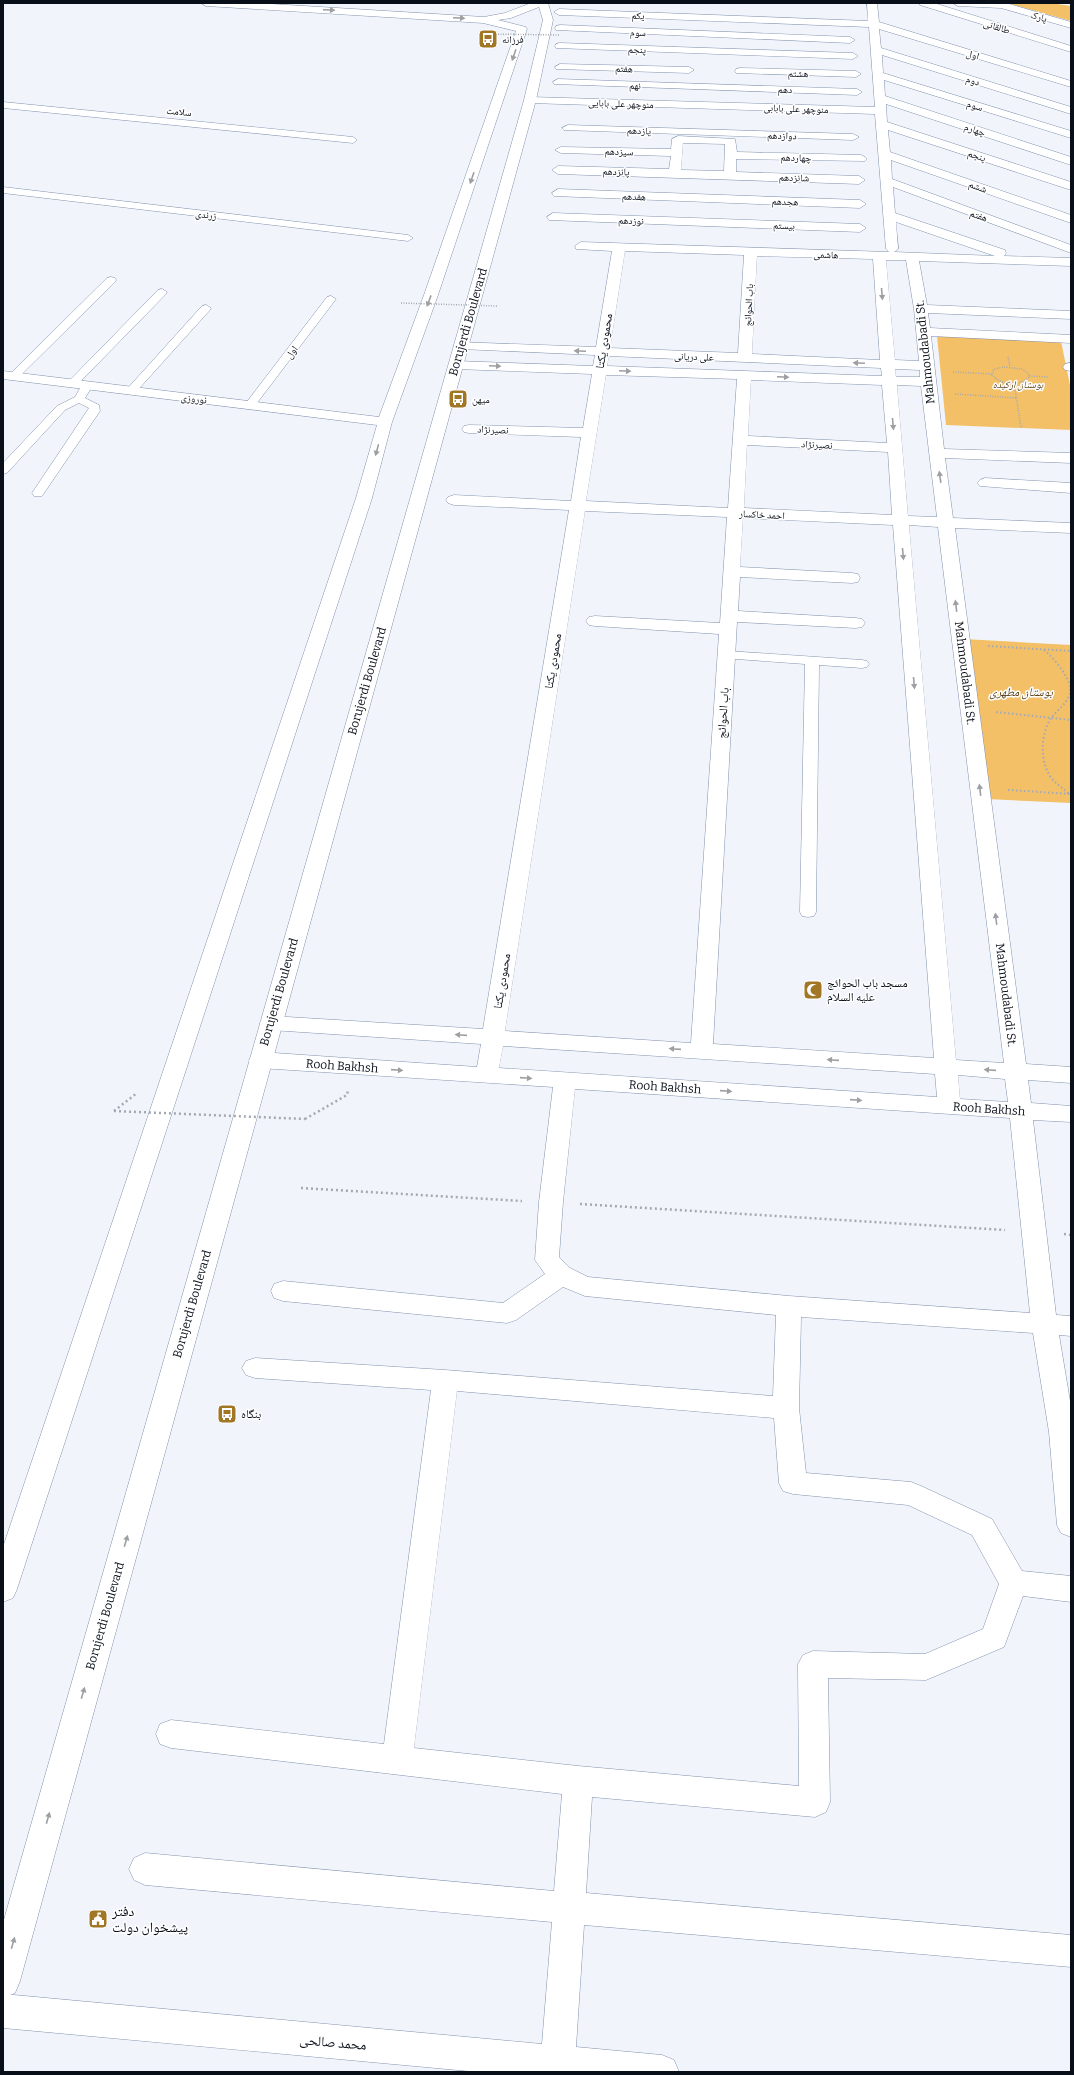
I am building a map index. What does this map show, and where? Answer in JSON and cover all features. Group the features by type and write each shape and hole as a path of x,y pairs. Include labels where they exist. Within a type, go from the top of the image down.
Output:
{"street":[{"path":"3,1589 364,498 385,422 431,295 522,29 206,3"},
{"path":"486,27 507,16 540,3"},
{"path":"872,3 890,215 886,252 888,372 949,1106"},
{"name":"طالقانی","path":"924,3 1071,49"},
{"name":"پارک","path":"958,3 1002,5 1071,25"},
{"name":"یکم","path":"551,7 717,14"},
{"name":"Borujerdi Boulevard","path":"3,1981 530,100 551,7"},
{"path":"715,53 717,14 874,24"},
{"name":"اول","path":"874,24 1071,84"},
{"path":"716,35 850,40"},
{"name":"سوم","path":"560,37 716,35"},
{"name":"پنجم","path":"560,37 715,53"},
{"name":"دوم","path":"876,50 1071,111"},
{"path":"715,53 739,55 740,84 712,86 687,83 690,53 715,53 853,56"},
{"name":"هفتم","path":"560,66 688,70"},
{"name":"هشتم","path":"740,71 856,74"},
{"name":"سوم","path":"878,75 1071,135"},
{"name":"نهم","path":"558,82 712,86"},
{"path":"710,136 712,86"},
{"name":"دهم","path":"712,86 857,92"},
{"name":"چهارم","path":"880,98 1071,161"},
{"name":"منوچهر علی بابایی","path":"530,100 711,105"},
{"path":"964,126 1038,100"},
{"name":"منوچهر علی بابابی","path":"711,105 881,111"},
{"name":"پنجم","path":"882,124 1071,186"},
{"name":"یازدهم","path":"568,128 710,136"},
{"path":"943,144 982,131"},
{"path":"675,173 678,139 710,136 731,141 730,175"},
{"name":"دوازدهم","path":"710,136 853,137"},
{"name":"سیزدهم","path":"561,150 677,153"},
{"name":"ششم","path":"884,154 1071,220"},
{"name":"چهاردهم","path":"730,155 861,159"},
{"name":"پانزدهم","path":"558,170 709,174"},
{"path":"709,174 709,250"},
{"name":"شانزدهم","path":"709,174 859,180"},
{"name":"هفتم","path":"887,181 1071,249"},
{"name":"هفدهم","path":"558,193 709,199"},
{"name":"هجدهم","path":"709,199 860,204"},
{"path":"890,215 1020,260"},
{"name":"نوزدهم","path":"552,217 709,223"},
{"path":"1032,234 1071,220"},
{"name":"بیستم","path":"709,223 860,228"},
{"name":"هاشمی","path":"582,246 752,251 886,252 912,257 1071,262"},
{"name":"محمودی یکتا","path":"487,1076 619,247"},
{"name":"باب الحوائج","path":"745,358 752,251"},
{"name":"Mahmoudabadi St.","path":"912,257 921,309 927,373 1016,1072 1035,1232 1044,1324 1062,1432 1071,1525"},
{"path":"921,309 1070,317"},
{"path":"923,332 1071,338"},
{"name":"علی دریانی","path":"459,355 602,352 745,358 888,372"},
{"path":"459,355 600,370 744,375 888,372 927,373"},
{"name":"باب الحوائج","path":"702,1051 744,375"},
{"name":"نوروزی","path":"9,376 385,422"},
{"name":"نصیرنژاد","path":"469,429 590,433"},
{"name":"نصیرنژاد","path":"740,440 894,448"},
{"path":"937,453 1071,458"},
{"path":"985,483 1071,488"},
{"name":"احمد خاکسار","path":"454,500 1071,528"},
{"path":"731,572 852,578"},
{"path":"594,621 856,623"},
{"path":"271,1023 1071,1075"},
{"name":"Rooh Bakhsh","path":"260,1060 1071,1114"},
{"path":"564,1081 551,1202 547,1260 561,1275 585,1286 789,1306 1071,1326"},
{"path":"283,1291 507,1313 561,1275"},
{"path":"789,1306 786,1408 793,1483 911,1494 982,1528 1014,1583"},
{"path":"255,1368 445,1380 786,1408"},
{"path":"397,1761 445,1380"},
{"path":"1014,1583 1071,1589"},
{"path":"171,1734 578,1781 815,1802 813,1664 926,1667 994,1638 1014,1583"},
{"path":"558,2062 578,1781"},
{"path":"145,1869 569,1908 1071,1951"},
{"name":"محمد صالحی","path":"3,2011 662,2072"}],"lane":[{"name":"سلامت","path":"3,105 354,140"},
{"name":"زرندی","path":"3,190 408,238"},
{"path":"9,376 111,280"},
{"path":"72,383 162,292"},
{"name":"اول","path":"250,405 331,299"},
{"path":"131,391 206,308"},
{"path":"3,470 61,408 79,399 88,385"},
{"path":"38,493 94,411 94,407 91,404 79,399"},
{"path":"727,655 862,664"},
{"path":"808,912 812,661"}],"path":[{"path":"486,27 560,37"},
{"path":"401,303 497,306"},
{"path":"927,373 992,374 997,380 1014,383 1028,380 1029,374 1022,369 1010,367 994,369 992,374"},
{"path":"1014,383 1021,428"},
{"path":"950,394 1017,398"},
{"path":"981,646 1071,651"},
{"path":"1043,650 1056,660 1070,687 1068,701 1051,718 1041,744 1043,756 1052,779 1070,794"},
{"path":"969,709 1071,720"},
{"path":"1001,790 1070,794"},
{"path":"114,1111 306,1119 347,1095"},
{"path":"301,1188 551,1202 1071,1235"}],"green space":[{"path":"1007,3 1050,3 1071,6 1071,21"},
{"name":"بوستان ارکیده","path":"937,336 1061,341 1071,390 1071,430 946,425"},
{"name":"بوستان مطهری","path":"964,639 1071,645 1071,803 987,799"}],"place":[{"name":"فرزانه","path":"488,39"},
{"name":"میهن","path":"458,399"},
{"name":"مسجد باب الحوائج علیه السلام","path":"813,990"},
{"name":"بنگاه","path":"227,1414"},
{"name":"دفتر پیشخوان دولت","path":"98,1919"}]}
